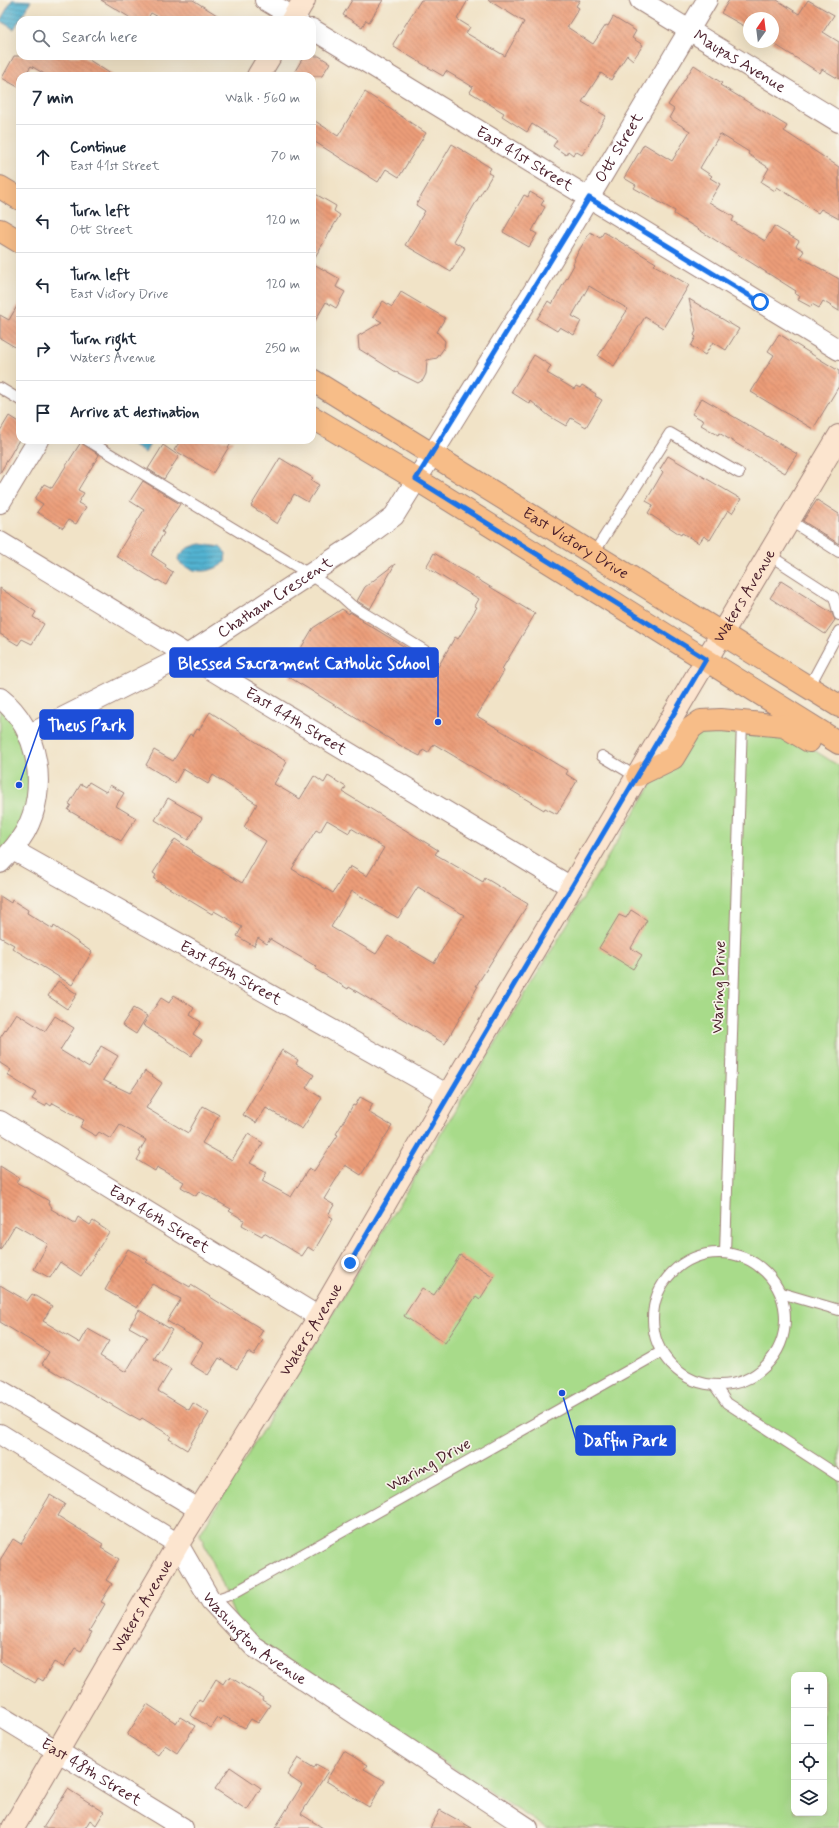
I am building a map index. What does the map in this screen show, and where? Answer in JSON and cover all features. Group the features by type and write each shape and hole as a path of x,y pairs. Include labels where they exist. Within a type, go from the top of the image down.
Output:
{"main road":[{"path":"260,72 268,60"},
{"path":"0,187 16,197"},
{"path":"0,230 16,240"},
{"name":"East Victory Drive","path":"316,382 722,632 839,706"},
{"name":"East Victory Drive","path":"316,419 416,479 839,743"},
{"name":"Waters Avenue","path":"13,1828 178,1544 319,1318 571,887 839,436"},
{"path":"637,776 674,758 691,728 701,721 742,722 784,726 839,757"}],"street":[{"path":"265,0 297,14"},
{"name":"Maupas Avenue","path":"640,0 839,122"},
{"name":"Ott Street","path":"416,479 589,198 707,0"},
{"name":"East 41st Street","path":"316,31 839,350"},
{"path":"0,503 36,444"},
{"name":"Chatham Crescent","path":"28,735 188,655 309,574 360,542 394,516 416,479"},
{"name":"East 44th Street","path":"0,542 571,887"},
{"path":"0,698 19,718 28,735 35,753 38,772 38,792 34,810 25,831 6,856"},
{"name":"East 45th Street","path":"6,856 448,1096"},
{"name":"East 46th Street","path":"0,1121 319,1318"},
{"path":"0,1390 200,1510"},
{"name":"Washington Avenue","path":"0,1434 178,1544 211,1601 254,1647 528,1828"},
{"name":"East 48th Street","path":"0,1716 183,1828"}],"lane":[{"path":"0,388 16,398"},
{"path":"594,554 670,433 738,473"},
{"path":"94,444 309,574 338,593 351,605 432,655"},
{"path":"789,520 839,552"},
{"path":"769,554 834,597 839,615"},
{"path":"808,687 839,631"},
{"name":"Waring Drive","path":"725,1253 742,722"},
{"path":"602,756 637,776"},
{"path":"725,1253 742,1257 758,1265 772,1278 781,1293 786,1315 784,1337 774,1358 758,1374 738,1383 715,1386 699,1383 684,1376 671,1365 661,1352 654,1333 652,1312 658,1292 669,1275 685,1262 704,1254 725,1253"},
{"path":"781,1293 839,1310"},
{"name":"Waring Drive","path":"211,1601 232,1594 661,1352"},
{"path":"715,1386 727,1403 839,1476"}],"green space":[{"path":"0,698 19,718 38,792 0,863"},
{"path":"706,727 743,729 798,740 839,766 839,1828 546,1828 241,1631 200,1534 656,777"}],"water":[{"path":"12,0 31,1 22,16 16,16 16,26 14,29 0,21"},
{"path":"130,444 150,444 145,453"},
{"path":"201,544 220,547 226,553 225,562 214,569 202,571 190,569 179,562 178,558 185,550"}],"building":[{"path":"101,0 193,0 219,16 157,16 151,13 149,16 127,16"},
{"path":"352,0 383,0 369,22 366,20 362,27 343,15"},
{"path":"421,0 468,0 457,19 470,27 466,33 505,56 524,22 488,0 580,0 576,6 579,8 567,27 593,44 606,25 608,26 613,17 636,31 632,38 643,45 633,60 627,55 611,80 601,73 598,77 582,102 606,116 582,155 575,151 573,155 568,151 566,155 553,146 557,140 532,124 527,132 502,116 504,113 470,92 473,87 446,71 443,76 394,47 393,44"},
{"path":"729,0 777,0 799,14 808,0 834,15 823,32 839,42 839,79 822,69 820,73 779,47 779,12 743,12 743,26 721,13"},
{"path":"14,56 16,56 16,60 89,60 108,72 41,72 31,66 27,72 16,72 16,86 2,78"},
{"path":"316,56 319,56 330,63 322,76 316,76 316,72 294,72 302,60 316,60"},
{"path":"694,65 722,83 720,85 787,126 784,131 839,167 839,219 821,209 818,213 777,187 775,191 761,182 769,168 748,154 749,152 720,134 700,168 712,176 710,178 720,184 709,202 734,217 732,221 765,241 774,226 799,241 796,246 804,251 800,257 839,279 839,311 823,301 819,308 812,304 811,307 798,300 800,296 795,294 796,291 674,214 675,211 634,188 636,185 624,178 644,144 672,161 690,131 669,118 674,109 668,105"},
{"path":"365,92 426,133 399,177 386,169 378,182 316,143 316,122 338,136"},
{"path":"452,144 491,168 488,173 492,175 453,241 465,248 451,272 405,245 425,211 416,205"},
{"path":"530,192 544,200 541,205 545,207 532,231 537,234 529,247 503,232 524,195 528,197"},
{"path":"316,194 336,206 334,211 340,215 316,255"},
{"path":"590,232 600,238 604,232 656,263 654,265 689,285 663,328 645,317 614,366 598,356 628,309 589,286 572,316 581,321 574,335 560,327 557,331 537,319 548,301 552,304 574,265 574,259"},
{"path":"316,265 340,279 336,287 345,292 336,308 326,302 316,319"},
{"path":"401,292 445,318 437,332 445,341 444,348 437,358 427,360 426,374 423,380 418,383 396,372 359,349 358,336 382,322 373,317 383,301 392,307"},
{"path":"689,299 739,329 726,350 713,342 705,355 691,346 696,337 694,335 696,331"},
{"path":"16,308 16,348 0,338 0,315 9,320"},
{"path":"779,334 839,371 839,386 813,429 751,392 774,355 768,351"},
{"path":"534,355 551,366 547,373 574,389 576,386 580,388 582,385 602,400 586,427 571,418 566,426 549,416 531,401 530,404 511,392"},
{"path":"702,398 797,454 785,473 719,433 718,435 701,425 704,421 692,414"},
{"path":"9,416 16,420 17,444 0,473 0,431"},
{"path":"80,444 84,444 99,455 78,490 84,493 78,503 86,507 76,524 68,520 63,528 37,512 43,504 35,499 44,484 52,488"},
{"path":"178,444 231,444 213,473 174,450"},
{"path":"163,445 179,456 164,479 148,469"},
{"path":"668,456 741,499 732,513 728,510 710,540 704,536 699,543 682,533 681,535 648,513 653,505 646,501 663,472 660,469"},
{"path":"280,458 313,478 311,480 319,485 308,502 294,494 277,524 251,506"},
{"path":"143,481 180,504 162,532 164,533 151,555 166,565 165,567 173,572 166,585 116,556 144,510 130,501"},
{"path":"817,500 839,514 839,544 803,521"},
{"path":"434,553 535,614 502,669 504,671 477,716 568,771 566,774 577,781 557,814 545,808 544,810 434,744 428,753 423,750 420,756 406,749 289,677 291,672 288,670 313,628 342,609 349,614 350,612 363,620 362,621 438,667 455,637 458,639 477,607 475,606 479,599 426,567"},
{"path":"395,564 370,609 357,601 365,587"},
{"path":"781,581 832,613 835,620 825,634 770,598"},
{"path":"0,588 36,612 33,617 44,624 32,644 22,639 18,645 0,634"},
{"path":"210,712 287,762 274,784 300,799 314,776 324,783 328,776 346,787 343,792 438,850 435,854 483,882 485,878 528,904 476,986 478,986 445,1044 349,987 348,989 315,969 317,967 270,939 267,944 258,938 254,946 237,936 242,927 214,911 212,914 154,879 156,875 153,873 175,839 193,851 192,852 242,883 266,841 244,827 257,804 213,775 208,784 183,769 175,783 146,765 154,750 173,761 190,734 193,736 197,729 199,730","holes":["327,820 349,833 351,828 384,848 367,876 350,866 333,893 292,869 316,830 320,832","418,887 464,915 434,963 388,936 376,954 331,927 352,891 398,918"]},
{"path":"89,782 106,792 110,785 124,793 116,806 136,818 121,841 68,810 71,805 69,804 81,784 86,787"},
{"path":"168,798 202,818 188,840 155,820"},
{"path":"0,896 11,903 12,900 28,910 27,913 53,929 54,926 92,952 72,985 12,948 14,945 0,937"},
{"path":"631,910 647,920 631,948 642,955 633,969 599,948 619,915 626,918"},
{"path":"58,981 77,994 67,1009 48,996"},
{"path":"174,995 194,1008 190,1015 201,1022 193,1034 202,1040 191,1056 143,1025 161,998 169,1003"},
{"path":"133,1008 147,1016 136,1034 122,1025"},
{"path":"16,1013 45,1031 55,1016 74,1028 60,1050 89,1068 101,1046 118,1056 103,1080 130,1093 145,1071 162,1083 146,1108 188,1133 203,1106 219,1115 202,1143 232,1160 248,1134 263,1143 250,1163 267,1172 262,1181 291,1197 309,1168 314,1171 338,1135 336,1134 353,1105 355,1106 360,1097 373,1104 368,1112 392,1126 361,1175 345,1165 324,1199 334,1205 328,1215 333,1218 314,1251 308,1247 302,1256 264,1233 262,1236 242,1225 244,1220 229,1211 231,1209 199,1191 196,1196 181,1187 184,1182 157,1167 155,1171 137,1160 141,1153 139,1152 146,1140 120,1125 111,1139 99,1132 96,1136 80,1127 84,1120 53,1103 51,1106 47,1103 45,1106 32,1099 36,1093 7,1075 11,1070 0,1063 0,1038"},
{"path":"282,1050 298,1060 296,1064 314,1075 306,1088 322,1098 302,1129 266,1108 256,1123 243,1115"},
{"path":"0,1166 19,1178 16,1182 49,1201 48,1204 52,1207 51,1209 75,1223 78,1217 90,1225 93,1221 109,1232 81,1276 60,1262 50,1278 34,1269 48,1244 15,1225 0,1250"},
{"path":"128,1249 148,1260 146,1262 190,1287 191,1285 263,1330 259,1337 263,1340 254,1355 248,1352 237,1369 219,1358 208,1375 190,1364 203,1343 167,1321 181,1299 152,1284 137,1308 105,1290"},
{"path":"460,1255 494,1277 480,1299 476,1296 445,1343 404,1316 422,1288 434,1295"},
{"path":"0,1285 27,1301 32,1294 52,1306 43,1321 80,1343 88,1329 109,1341 100,1356 126,1372 147,1337 129,1327 139,1310 172,1330 154,1359 171,1370 158,1391 189,1410 193,1403 209,1413 187,1450 169,1439 171,1436 142,1418 140,1420 131,1416 42,1364 49,1352 0,1322"},
{"path":"50,1495 65,1504 58,1516 103,1544 101,1548 119,1559 106,1580 112,1584 101,1602 105,1604 89,1631 92,1632 81,1651 75,1648 63,1667 54,1662 43,1681 38,1678 35,1683 0,1662 0,1560 13,1539 21,1544"},
{"path":"230,1677 263,1698 262,1700 270,1705 258,1723 251,1719 245,1728 223,1716 221,1720 218,1718 211,1728 190,1715 199,1700 202,1702 216,1679 223,1684 227,1678 229,1679"},
{"path":"147,1704 176,1723 180,1717 195,1726 177,1753 165,1745 158,1755 127,1735"},
{"path":"344,1751 367,1765 364,1769 385,1781 369,1807 326,1781"},
{"path":"298,1758 314,1768 316,1764 328,1771 301,1814 323,1828 275,1828 302,1785 287,1775"},
{"path":"230,1767 261,1788 247,1810 215,1789"},
{"path":"68,1789 104,1812 96,1825 90,1820 85,1828 43,1828"},
{"path":"440,1810 472,1828 430,1828"}],"place":[{"name":"Blessed Sacrament Catholic School","path":"438,722"},
{"name":"Theus Park","path":"19,785"},
{"name":"Daffin Park","path":"562,1393"}],"route":[{"path":"350,1263 706,659 416,479 534,290 589,198 760,302"}]}
